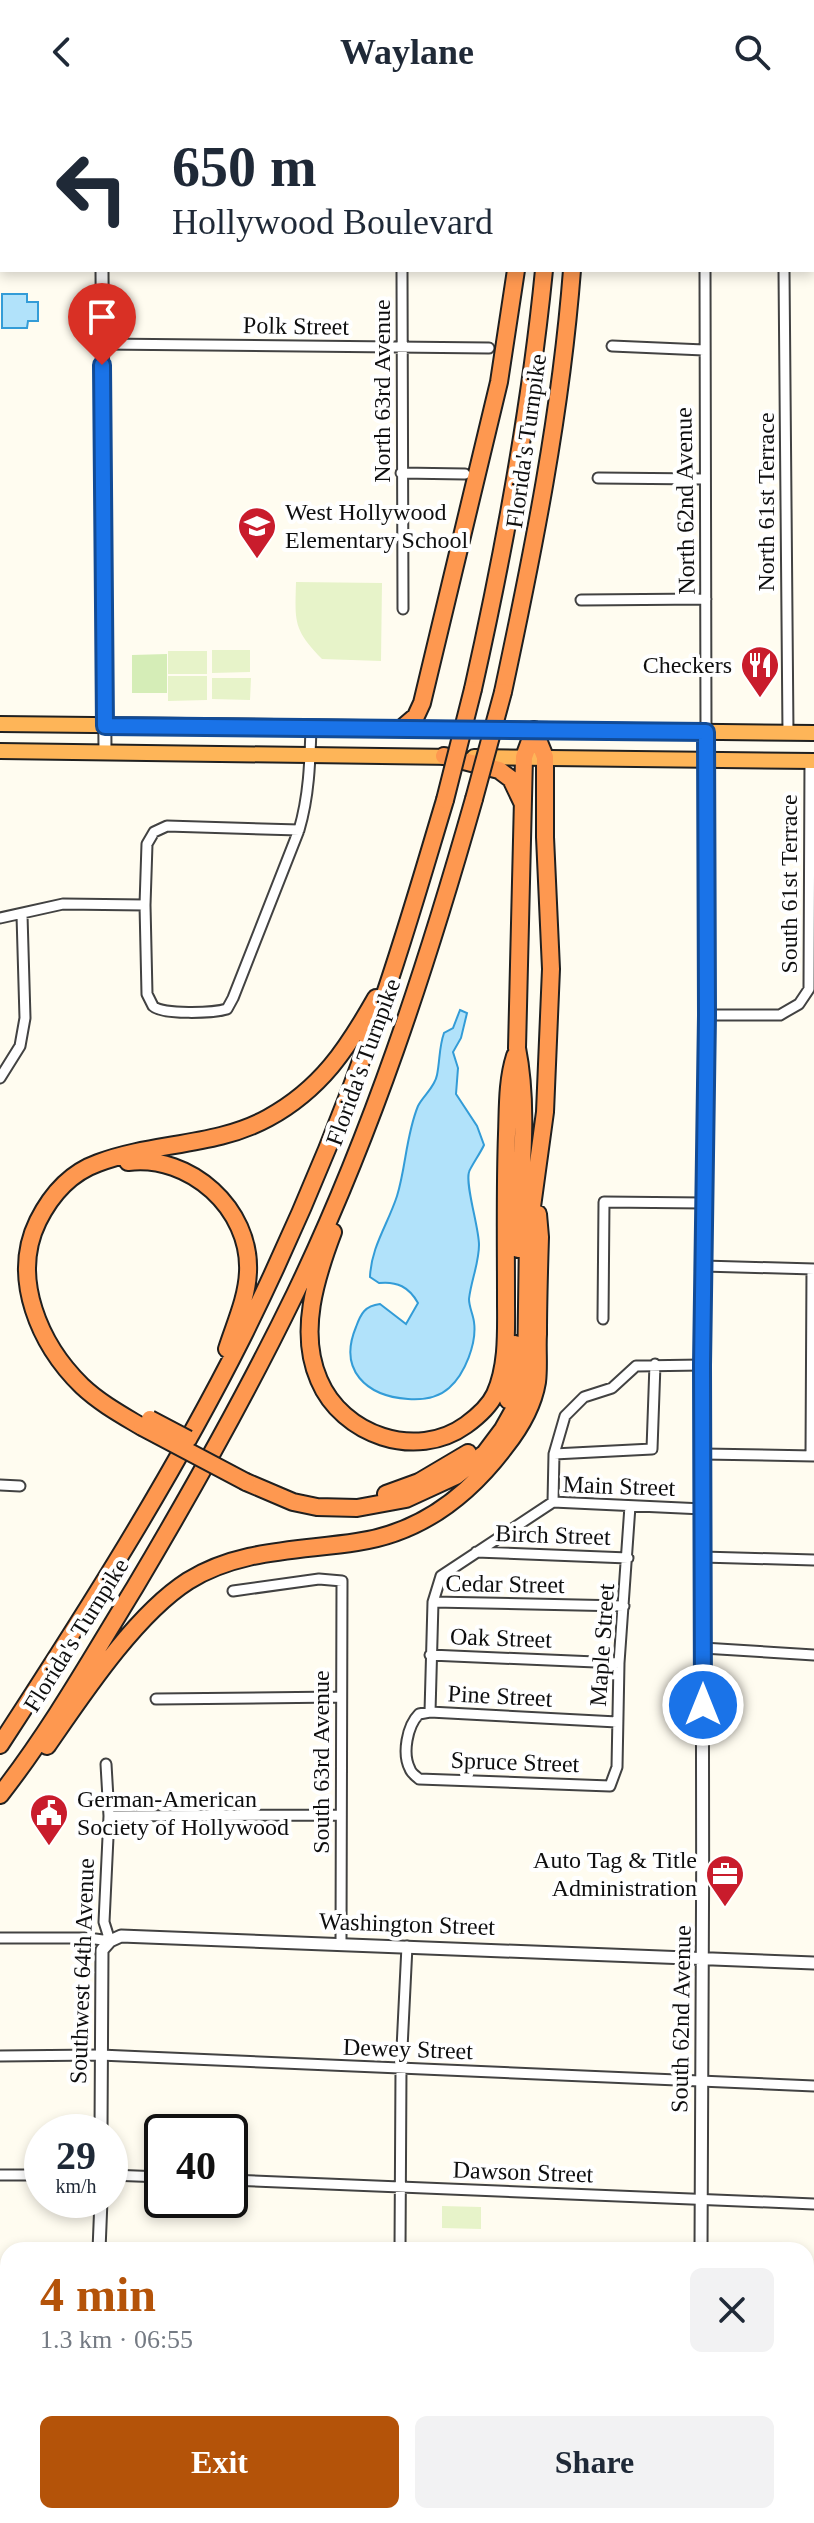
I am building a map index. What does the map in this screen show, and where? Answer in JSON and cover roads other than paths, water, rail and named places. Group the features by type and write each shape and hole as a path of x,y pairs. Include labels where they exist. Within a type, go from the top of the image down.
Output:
{"highway":[{"path":"402,728 416,716 422,703 499,382 516,272"},
{"name":"Florida's Turnpike","path":"0,1745 135,1532 213,1392 274,1271 371,1033 445,800 473,689 509,518 532,375 544,272"},
{"name":"Florida's Turnpike","path":"0,1795 91,1659 227,1429 296,1292 370,1116 412,1004 503,692 552,447 572,272"},
{"path":"0,724 814,733"},
{"path":"250,1478 308,1495 343,1499 385,1494 419,1482 455,1463 481,1444 499,1420 508,1399 514,1374 522,1116 517,1048 524,757 534,730"},
{"path":"394,965 348,1046 324,1076 299,1099 266,1120 222,1137 96,1163 57,1191 32,1233 27,1260 33,1310 58,1358 84,1388 293,1502 338,1508 374,1506 422,1494 456,1476 485,1453 503,1429 517,1404 526,1377 528,1236 545,1112 551,969 545,757 534,730"},
{"path":"0,751 812,761"},
{"path":"444,756 499,770 511,779 525,807"},
{"path":"370,1116 350,1189 312,1298 312,1355 318,1380 332,1403 353,1424 377,1435 428,1442 452,1435 476,1418 493,1398 503,1374 508,1108 511,1070 517,1048"},
{"path":"146,1423 88,1377 57,1338 45,1316 37,1290 34,1267 38,1241 53,1206 81,1179 100,1169 140,1161 179,1168 218,1194 235,1216 246,1244 248,1273 243,1299 213,1392"},
{"path":"11,1781 43,1751 137,1626 162,1600 189,1581 226,1562 265,1553 360,1542 392,1534 427,1519 459,1499 484,1475 513,1437 529,1409 537,1382 540,1237 536,1190"}],"street":[{"path":"102,272 105,752"},
{"name":"North 63rd Avenue","path":"402,272 403,609"},
{"name":"North 62nd Avenue","path":"705,272 706,732"},
{"name":"North 61st Terrace","path":"784,272 788,733"},
{"name":"Polk Street","path":"102,344 489,348"},
{"path":"612,346 704,350"},
{"path":"401,473 465,474"},
{"path":"598,478 704,479"},
{"path":"581,600 706,599"},
{"path":"299,830 167,826 154,832 147,844 145,905 147,994 152,1005 162,1011 217,1012 227,1009 299,830 308,792 311,727"},
{"name":"South 62nd Avenue","path":"701,2242 706,732"},
{"name":"South 61st Terrace","path":"707,1015 780,1015 799,1004 809,989 812,761"},
{"path":"0,918 63,904 145,905"},
{"path":"0,1078 20,1046 25,1018 22,915"},
{"path":"603,1319 604,1202 704,1203"},
{"path":"703,1266 813,1269 812,1456 703,1454"},
{"path":"554,1454 652,1449 655,1364"},
{"path":"553,1502 554,1454 565,1416 584,1397 612,1388 636,1366 702,1365"},
{"path":"0,1485 20,1486"},
{"name":"Main Street","path":"430,1712 433,1602 441,1576 553,1502 703,1509"},
{"name":"Maple Street","path":"610,1786 617,1767 619,1663 630,1506"},
{"name":"Birch Street","path":"476,1552 628,1558"},
{"path":"702,1557 814,1560"},
{"name":"South 63rd Avenue","path":"233,1591 319,1579 342,1581 341,1943"},
{"name":"Cedar Street","path":"433,1602 624,1606"},
{"path":"703,1648 814,1655"},
{"name":"Oak Street","path":"430,1655 619,1663"},
{"path":"156,1699 340,1697"},
{"name":"Pine Street","path":"430,1712 617,1722"},
{"name":"Spruce Street","path":"430,1712 419,1714 409,1727 409,1769 419,1779 610,1786"},
{"name":"Southwest 64th Avenue","path":"101,2114 102,1950 110,1941 104,1922 109,1816 106,1764"},
{"path":"109,1816 340,1815"},
{"name":"Washington Street","path":"0,1938 110,1941 121,1936 814,1963"},
{"path":"400,2242 401,2069 407,1946"},
{"name":"Dewey Street","path":"0,2056 100,2055 814,2086"},
{"path":"0,2175 24,2175"},
{"name":"Dawson Street","path":"248,2181 814,2204"},
{"path":"99,2242 100,2218"}],"water":[{"path":"2,294 27,294 27,302 38,302 38,321 28,321 27,328 2,328"},
{"path":"460,1010 467,1013 461,1038 453,1052 458,1068 456,1094 477,1126 484,1145 468,1178 479,1245 469,1299 474,1339 465,1367 445,1391 424,1399 393,1397 380,1393 360,1378 353,1368 351,1342 367,1308 380,1304 406,1324 418,1303 402,1286 379,1283 370,1277 371,1266 397,1196 414,1117 436,1079 444,1033 453,1028"}],"place":[{"name":"West Hollywood Elementary School","path":"257,560"},
{"name":"Checkers","path":"760,699"},
{"name":"German-American Society of Hollywood","path":"49,1847"},
{"name":"Auto Tag & Title Administration","path":"725,1908"}]}
